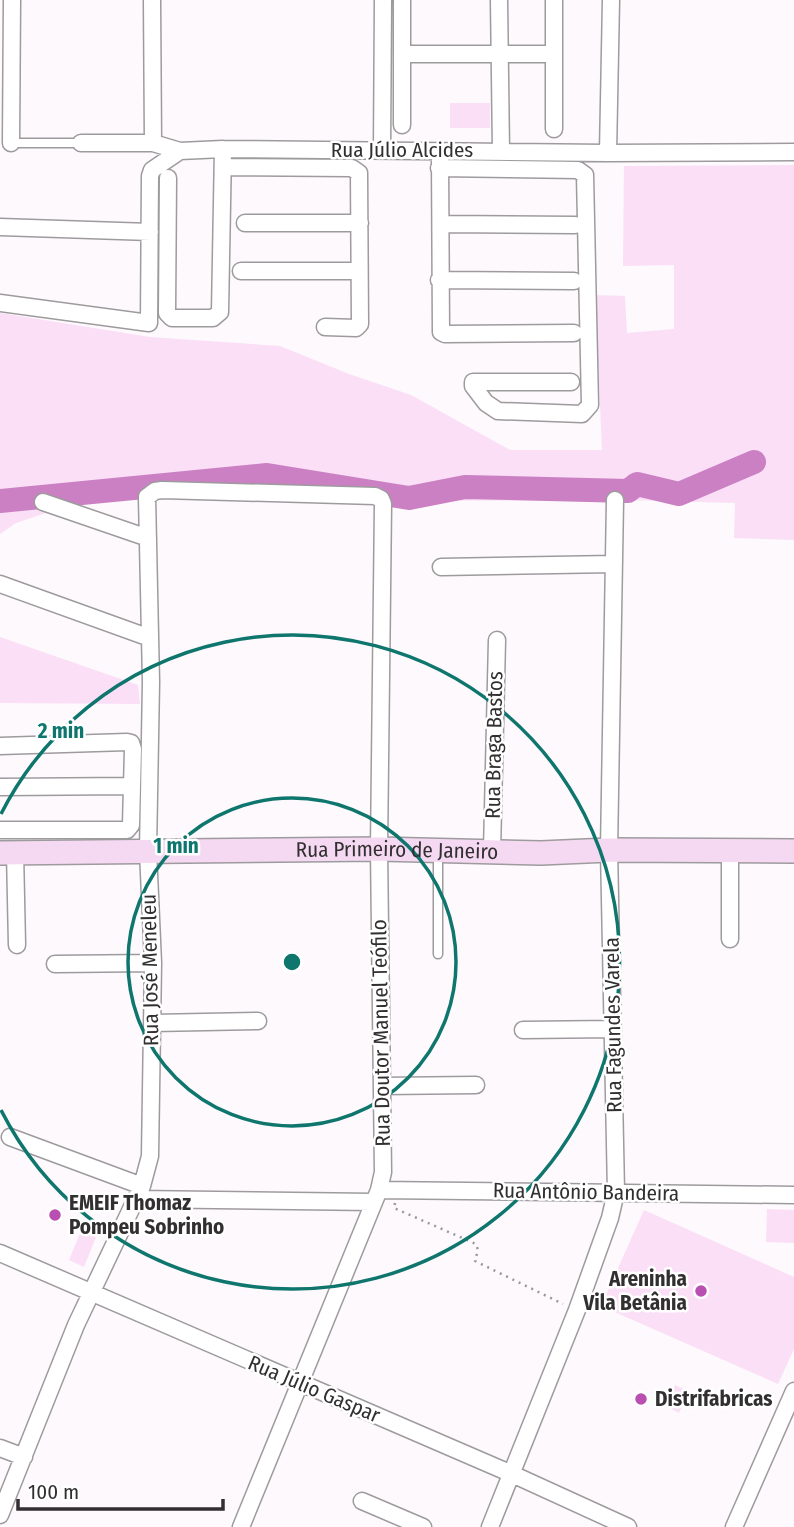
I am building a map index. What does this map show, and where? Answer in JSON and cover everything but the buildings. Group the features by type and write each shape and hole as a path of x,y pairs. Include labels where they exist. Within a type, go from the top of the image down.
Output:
{"street":[{"path":"11,143 12,0"},
{"path":"152,0 153,143"},
{"path":"382,150 383,0"},
{"path":"402,0 402,125"},
{"path":"499,0 501,151"},
{"path":"554,0 554,129"},
{"path":"608,153 611,0"},
{"path":"402,54 554,54"},
{"name":"Rua Júlio Alcides","path":"80,143 153,143 180,150 794,152"},
{"path":"168,178 167,313 172,318 214,318 220,312 223,149"},
{"path":"0,303 149,323 150,176 152,170 180,150"},
{"path":"440,151 439,330 443,334 575,333"},
{"path":"223,167 356,169 360,178 360,324 356,328 324,327"},
{"path":"439,168 578,170 585,175 590,405 582,414 498,411 486,403 473,386 473,382 571,382"},
{"path":"245,223 360,223"},
{"path":"441,224 575,225"},
{"path":"0,227 150,232"},
{"path":"241,271 359,271"},
{"path":"439,279 574,281"},
{"name":"Rua José Meneleu","path":"0,1515 76,1325 139,1193 150,1156 153,963 148,851 150,638 147,497 155,491 375,496 381,499 383,512"},
{"name":"Rua Fagundes Varela","path":"490,1527 577,1310 610,1218 616,1192 610,850 615,500"},
{"path":"43,502 148,538"},
{"name":"Rua Doutor Manuel Teófilo","path":"241,1527 376,1196 383,1172 379,849 383,512"},
{"path":"441,567 614,564"},
{"path":"0,584 150,638"},
{"name":"Rua Braga Bastos","path":"492,851 497,640"},
{"path":"0,746 131,743 132,786 131,825 127,830 0,830"},
{"path":"0,787 132,786"},
{"name":"Rua Primeiro de Janeiro","path":"8,853 379,849 555,853 610,850 794,851"},
{"path":"730,851 730,939"},
{"path":"8,853 16,945"},
{"path":"55,964 153,963"},
{"path":"153,1023 258,1021"},
{"path":"523,1030 613,1029"},
{"path":"382,1086 476,1085"},
{"name":"Rua Antônio Bandeira","path":"10,1137 139,1193 376,1196 397,1189 794,1195"},
{"name":"Rua Júlio Gaspar","path":"0,1253 512,1474 628,1527"},
{"path":"734,1527 794,1391"},
{"path":"0,1448 24,1457"},
{"path":"362,1501 423,1527"}],"lane":[{"name":"Rua Júlio Alcides","path":"11,143 80,143"},
{"path":"438,954 439,850"}],"path":[{"path":"397,1189 394,1208 476,1244 478,1250 475,1261 577,1310"}],"shaded area":[{"path":"450,103 490,103 490,128 450,128"},
{"path":"794,165 794,540 734,538 735,503 628,500 390,501 229,496 84,500 16,523 0,534 0,313 150,337 280,346 411,395 510,450 602,450 595,295 625,296 627,333 674,329 674,265 623,266 624,166"},
{"path":"0,637 138,685 140,704 0,703"},
{"path":"767,1209 794,1210 794,1243 766,1242"},
{"name":"Areninha Vila Betânia","path":"644,1210 794,1277 794,1349 778,1384 601,1306"},
{"path":"81,1231 96,1237 84,1267 69,1260"},
{"path":"675,1385 688,1391 679,1413 666,1406"}],"waterway":[{"path":"0,501 267,475 409,498 465,487 628,491 637,484 679,494 754,462"}],"place":[{"name":"EMEIF Thomaz Pompeu Sobrinho","path":"55,1215"},
{"name":"Areninha Vila Betânia","path":"701,1291"},
{"name":"Distrifabricas","path":"641,1399"}]}
